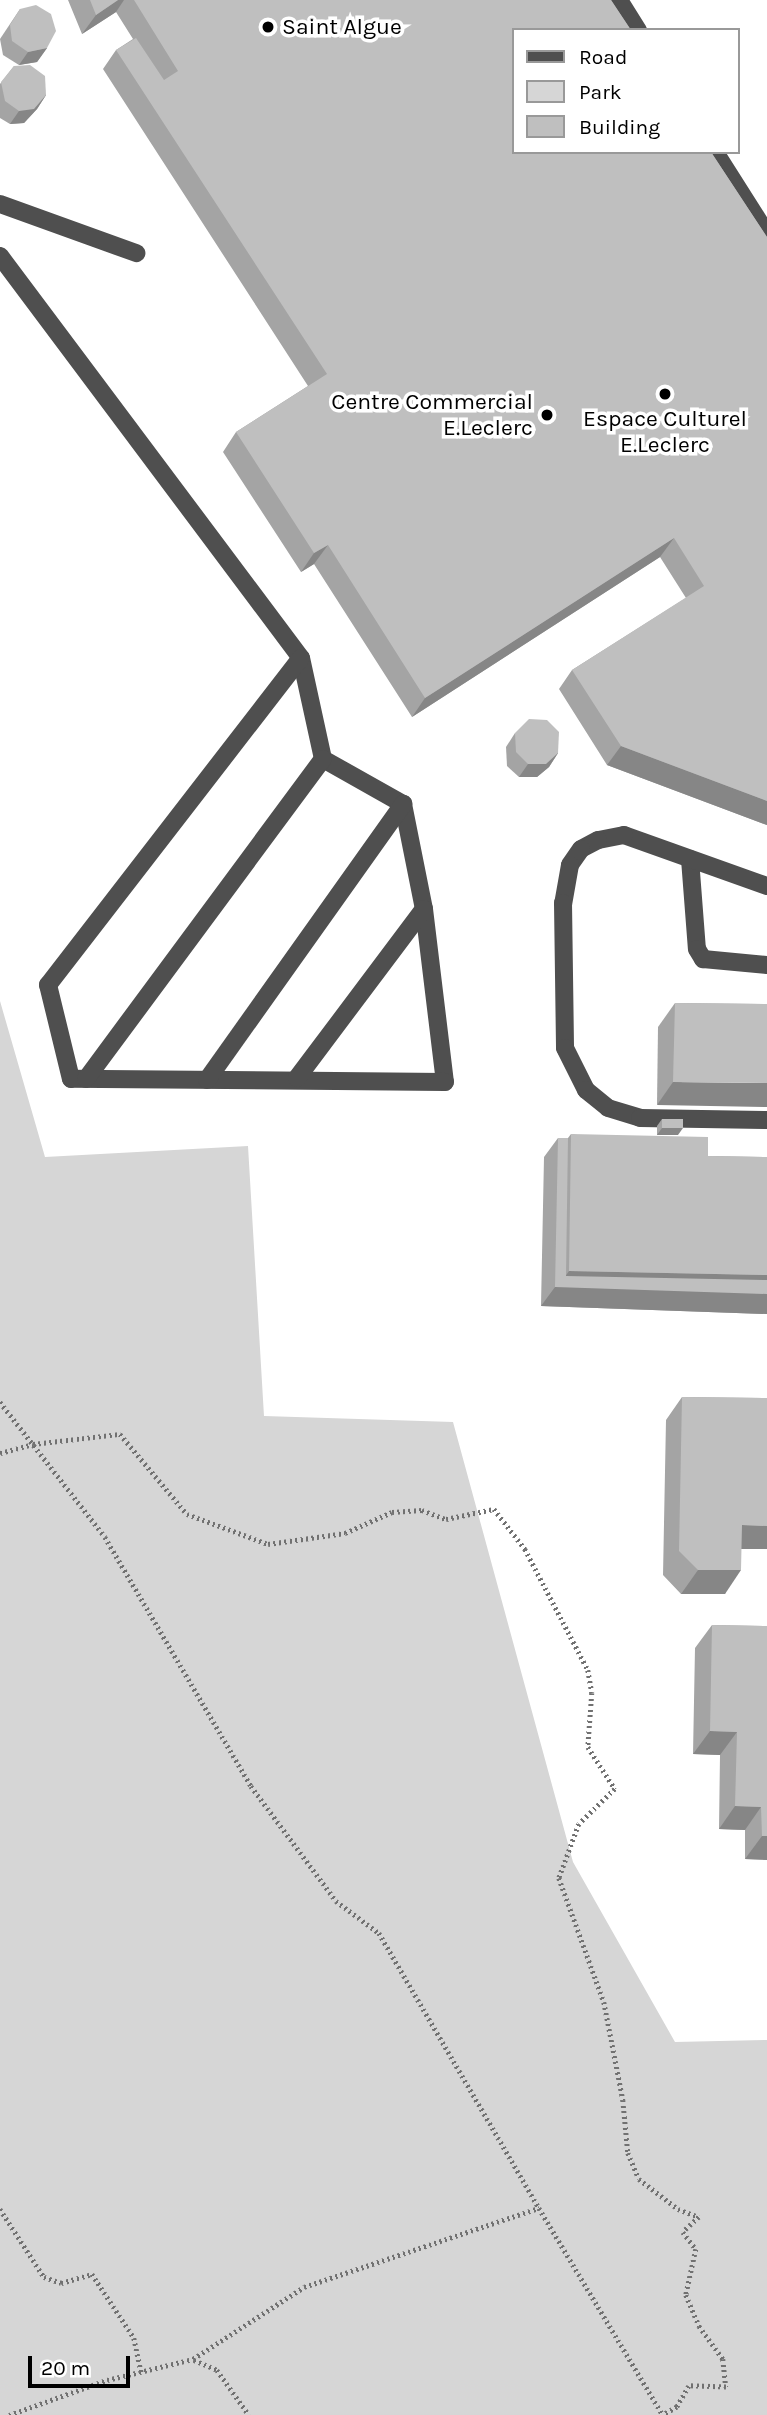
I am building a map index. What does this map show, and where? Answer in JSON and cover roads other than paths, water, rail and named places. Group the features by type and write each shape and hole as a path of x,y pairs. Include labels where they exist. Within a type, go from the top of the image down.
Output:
{"lane":[{"path":"619,0 637,28"},
{"path":"716,154 767,234"},
{"path":"0,204 136,253"},
{"path":"0,256 301,658 323,759 403,804 424,909 446,1082 297,1078 71,1079 48,985 301,658"},
{"path":"86,1079 323,759"},
{"path":"207,1080 403,804"},
{"path":"767,886 624,835 598,839 581,849 570,865 562,903 565,1048 586,1090 608,1108 640,1118 767,1120"},
{"path":"690,859 697,949 703,959 767,965"},
{"path":"297,1078 424,909"}],"place":[{"name":"Saint Algue","path":"268,27"},
{"name":"Espace Culturel E.Leclerc","path":"665,394"},
{"name":"Centre Commercial E.Leclerc","path":"547,415"}]}
